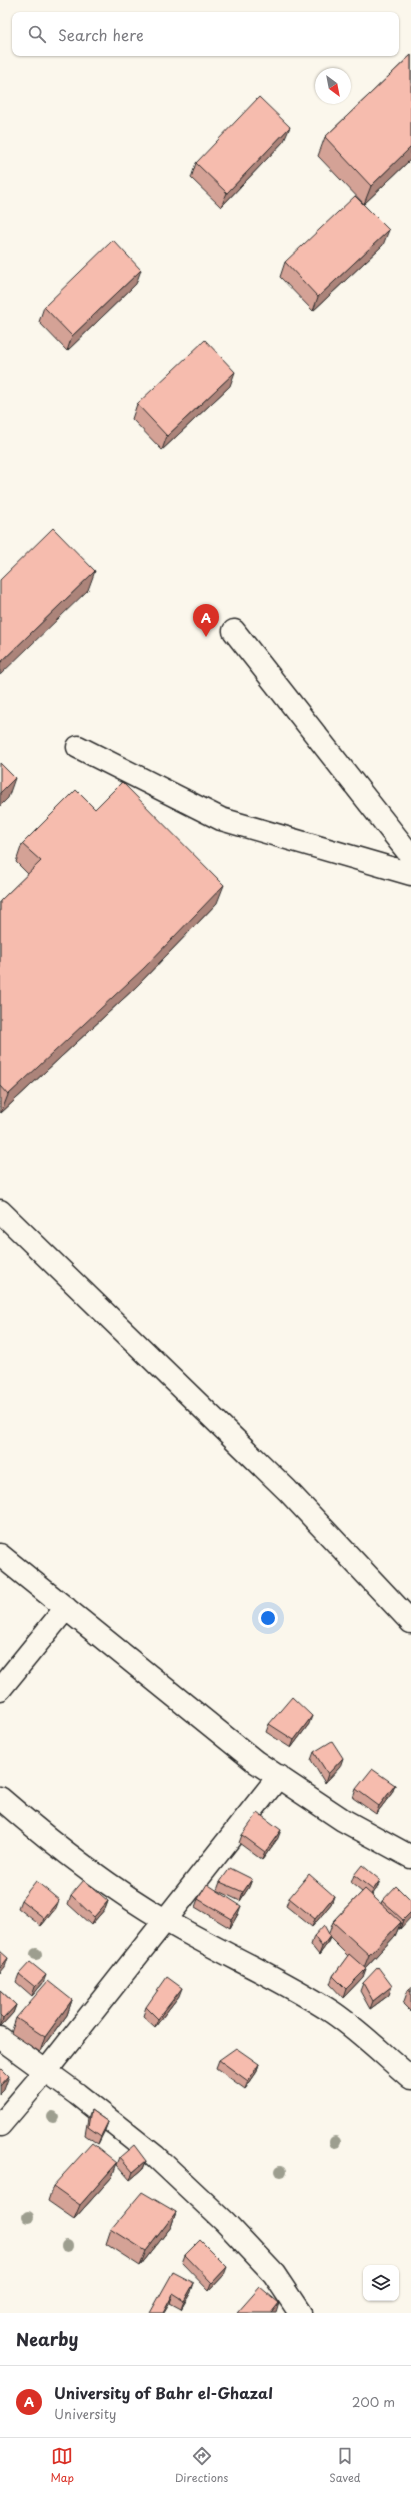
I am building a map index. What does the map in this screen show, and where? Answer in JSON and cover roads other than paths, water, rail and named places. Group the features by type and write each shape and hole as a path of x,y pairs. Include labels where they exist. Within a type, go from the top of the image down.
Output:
{"street":[{"path":"234,631 411,856"},
{"path":"78,747 221,819 411,874"},
{"path":"0,1211 287,1490 411,1622"},
{"path":"0,1555 256,1762 343,1820 411,1857"},
{"path":"0,1689 66,1608"},
{"path":"0,2125 46,2071 166,1921 279,1776"},
{"path":"0,1798 36,1830 116,1890 166,1921 282,1982 333,2013 411,2078"},
{"path":"0,2038 46,2071 156,2156 225,2222 274,2274 300,2313"}],"place":[{"name":"University of Bahr el-Ghazal","path":"206,637"}]}
